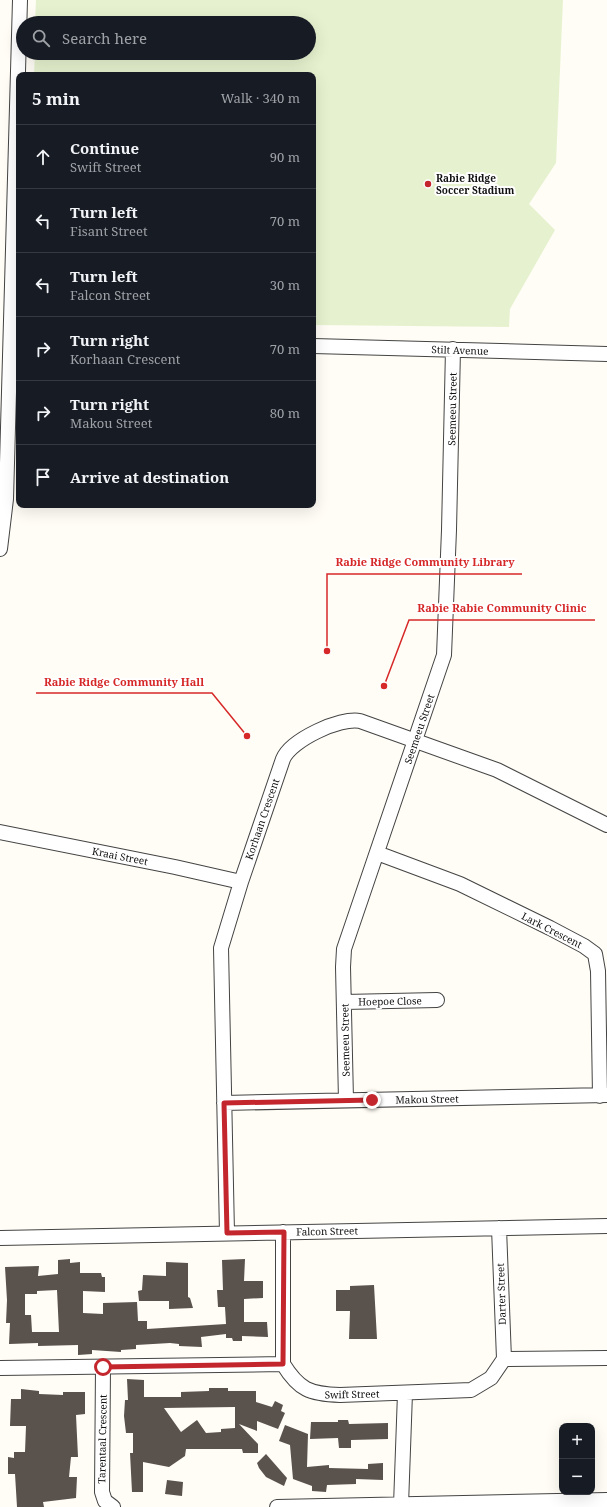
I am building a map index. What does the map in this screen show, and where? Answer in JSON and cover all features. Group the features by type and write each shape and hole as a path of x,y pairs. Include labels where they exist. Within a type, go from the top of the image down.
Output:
{"street":[{"path":"20,0 20,16"},
{"path":"19,60 19,72"},
{"path":"0,549 15,338 16,270"},
{"name":"Stilt Avenue","path":"316,346 607,354"},
{"name":"Seemeeu Street","path":"346,1100 344,949 416,740 445,649 453,350"},
{"name":"Korhaan Crescent","path":"227,1233 221,948 240,882 283,759 289,749 295,744 339,723 354,720 416,740 497,770 607,825"},
{"name":"Kraai Street","path":"0,832 175,866 240,882"},
{"name":"Lark Crescent","path":"377,853 439,875 467,887 584,946 595,954 598,971 604,1095"},
{"name":"Hoepoe Close","path":"344,1002 436,1000"},
{"name":"Makou Street","path":"224,1103 604,1095"},
{"name":"Falcon Street","path":"0,1238 607,1226"},
{"name":"Darter Street","path":"499,1228 504,1359"},
{"path":"0,1368 283,1364 284,1232"},
{"path":"504,1359 607,1358"},
{"name":"Swift Street","path":"283,1364 299,1385 319,1394 405,1393 462,1391 477,1388 491,1378 504,1359"},
{"name":"Tarentaal Crescent","path":"103,1367 102,1492 104,1501 113,1507"},
{"path":"401,1505 405,1393"},
{"path":"277,1507 381,1506 607,1500"}],"green space":[{"name":"Rabie Ridge Soccer Stadium","path":"36,0 563,0 556,163 529,204 555,230 510,309 509,327 316,325 316,72 34,72 35,60 316,60 316,16 35,16"}],"building":[{"path":"70,1259 70,1263 80,1262 80,1273 101,1273 102,1277 105,1277 105,1292 83,1291 83,1313 103,1314 103,1303 137,1302 138,1321 147,1321 147,1329 226,1324 225,1307 218,1307 217,1290 223,1290 222,1260 245,1259 244,1281 263,1281 263,1298 244,1299 244,1322 267,1322 268,1337 242,1336 242,1341 233,1341 232,1338 226,1338 226,1334 201,1337 202,1347 179,1346 179,1344 170,1343 136,1345 136,1349 121,1350 121,1352 92,1350 92,1354 78,1355 78,1345 38,1346 38,1343 9,1344 10,1323 6,1323 7,1300 5,1267 39,1266 38,1276 58,1274 58,1260","holes":["57,1290 59,1332 32,1332 31,1315 25,1315 25,1294 37,1294 37,1291"]},
{"path":"166,1262 188,1263 188,1297 190,1298 193,1308 169,1309 169,1301 139,1301 138,1291 142,1290 143,1275 166,1276"},
{"path":"374,1285 377,1339 349,1339 350,1311 336,1311 336,1290 350,1290 350,1286"},
{"path":"127,1379 144,1380 144,1397 181,1397 181,1392 209,1391 209,1388 228,1388 228,1391 256,1391 256,1402 272,1407 275,1401 283,1405 281,1411 285,1413 278,1429 257,1421 257,1431 239,1424 258,1444 258,1453 243,1453 242,1449 186,1449 185,1456 169,1467 143,1462 143,1492 132,1492 130,1453 133,1453 133,1433 126,1433 124,1416 125,1400 128,1400","holes":["235,1407 235,1428 221,1429 221,1432 206,1433 197,1420 181,1432 164,1408"]},
{"path":"21,1389 39,1391 39,1394 63,1395 63,1392 85,1392 85,1414 76,1415 78,1457 71,1457 69,1477 77,1477 76,1498 43,1502 44,1507 17,1507 15,1474 8,1474 8,1457 14,1458 14,1452 25,1452 26,1426 10,1426 11,1399 21,1399"},
{"path":"338,1420 348,1420 349,1424 388,1423 388,1439 351,1440 351,1448 339,1448 338,1438 310,1439 311,1422 338,1422"},
{"path":"285,1425 308,1434 307,1467 329,1465 329,1468 368,1469 368,1464 383,1463 383,1480 356,1479 356,1484 327,1485 326,1492 312,1491 312,1486 293,1479 290,1445 279,1441"},
{"path":"266,1454 287,1478 284,1486 266,1477 259,1468 257,1463"},
{"path":"167,1480 183,1482 182,1496 165,1494"}],"place":[{"name":"Rabie Ridge Soccer Stadium","path":"428,184"},
{"name":"Rabie Ridge Community Library","path":"327,651"},
{"name":"Rabie Rabie Community Clinic","path":"384,686"},
{"name":"Rabie Ridge Community Hall","path":"247,736"}],"route":[{"path":"103,1367 283,1364 284,1232 227,1233 224,1103 372,1100"}]}
